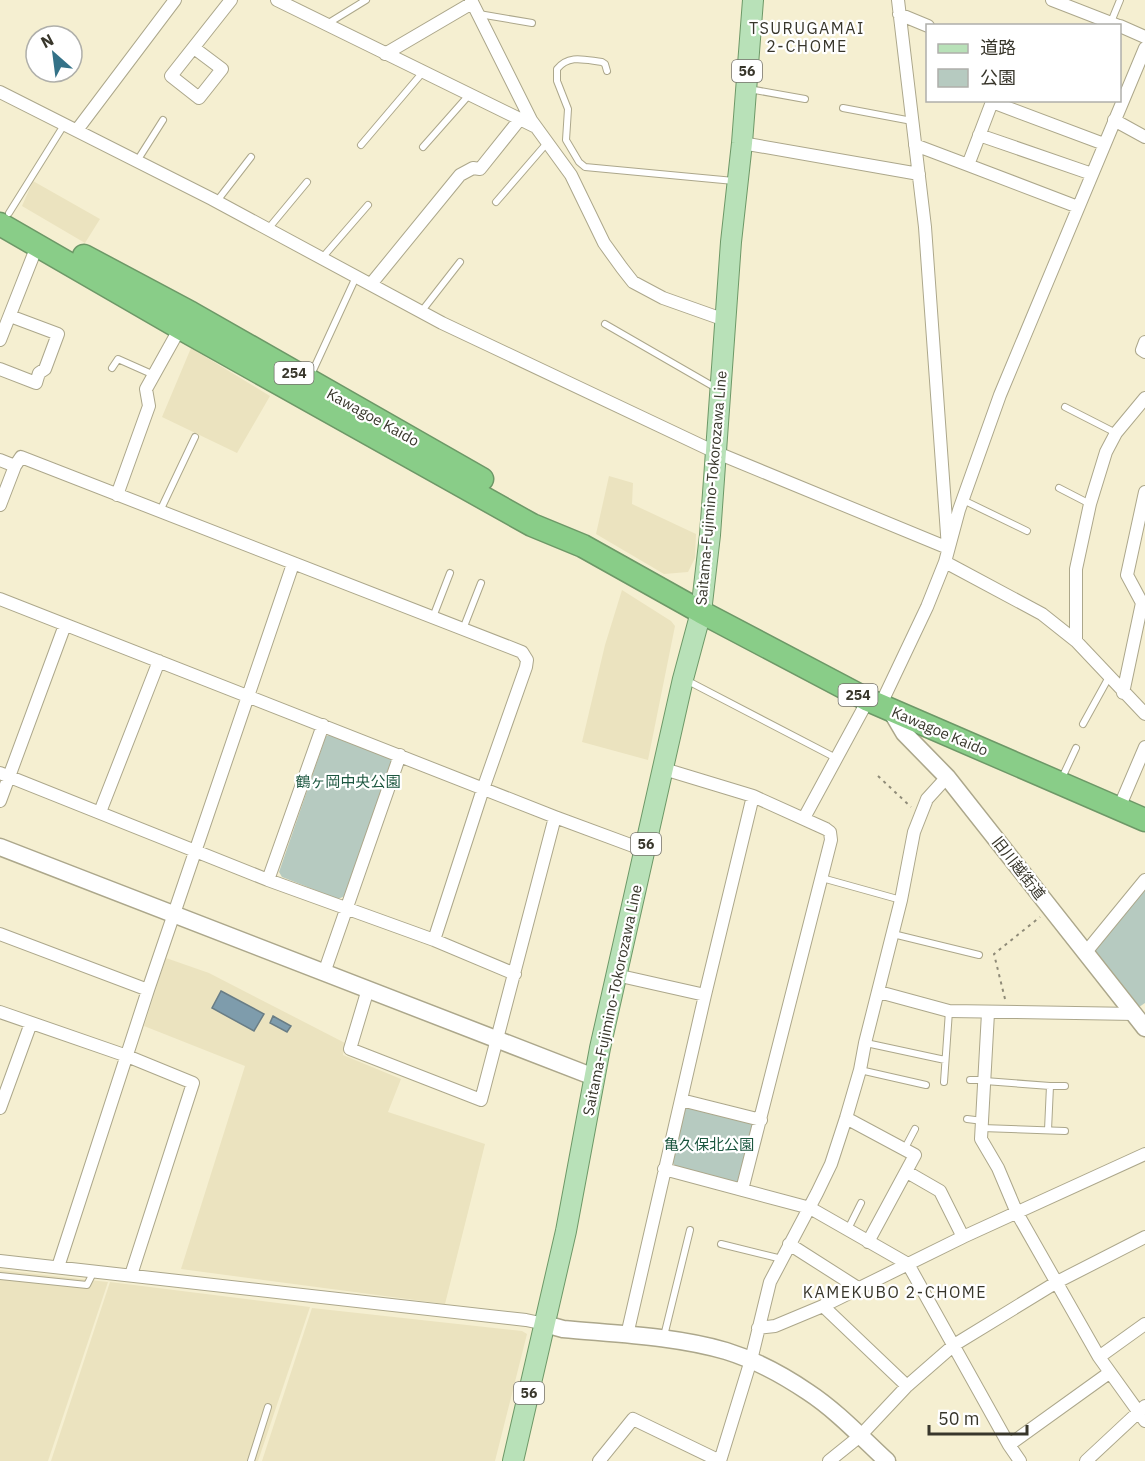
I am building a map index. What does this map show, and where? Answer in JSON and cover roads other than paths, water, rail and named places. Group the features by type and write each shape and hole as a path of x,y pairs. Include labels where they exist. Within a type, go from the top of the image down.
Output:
{"highway":[{"name":"Kawagoe Kaido","path":"3,215 37,246 532,525 583,546 701,612 880,706 1145,820"},
{"name":"Kawagoe Kaido","path":"3,215 191,313 425,446 538,513 583,546"}],"main road":[{"name":"Saitama-Fujimino-Tokorozawa Line","path":"513,1461 566,1231 594,1077 616,975 683,679 701,612 710,535 725,320 753,0"}],"street":[{"path":"77,130 175,0"},
{"path":"194,48 231,0"},
{"path":"277,0 295,3 326,24 535,126"},
{"path":"898,0 925,227 948,548"},
{"path":"1052,0 1075,4 1116,24"},
{"path":"385,54 474,6 517,95 535,126 571,175 604,243 633,282 663,298 725,320"},
{"path":"899,14 926,25"},
{"path":"1121,26 1145,37"},
{"path":"1122,95 1144,52"},
{"path":"0,92 217,201 421,312 716,452 948,548"},
{"path":"968,165 992,102 1104,144"},
{"path":"804,818 836,758 880,706 927,607 945,562 962,499 1000,395 1120,102"},
{"path":"371,284 460,175 473,168 480,169 520,119"},
{"path":"1114,120 1145,137"},
{"path":"980,135 1092,174"},
{"path":"742,143 919,174"},
{"path":"915,145 1078,207"},
{"path":"0,340 37,246"},
{"path":"0,369 36,383 39,373 45,369 58,334 10,316"},
{"path":"117,495 149,406 146,389 180,328"},
{"path":"1145,342 1142,350 1145,352"},
{"path":"1076,641 1076,569 1090,504 1106,452 1116,433 1145,398"},
{"path":"0,505 15,466 21,457 522,652 527,660 434,940"},
{"path":"0,460 15,466"},
{"path":"1123,693 1140,642 1143,602 1127,575 1144,498"},
{"path":"945,562 1042,614 1076,641 1145,714"},
{"path":"58,1267 195,849 293,564"},
{"path":"0,599 248,698 644,850"},
{"path":"0,801 4,775 65,625"},
{"path":"100,812 159,661"},
{"name":"旧川越街道","path":"880,706 947,777 1140,1021"},
{"path":"268,880 323,725"},
{"path":"1119,808 1145,747"},
{"path":"324,973 400,755"},
{"path":"664,769 753,796 830,832 831,840 822,878 742,1190"},
{"path":"4,775 195,849 268,880 434,940 515,974"},
{"path":"599,1461 633,1419 720,1461 751,1360 770,1282 831,1164 846,1118 893,934 914,832 927,799 947,777"},
{"path":"627,1335 753,796"},
{"path":"368,989 350,1049 481,1100 555,817"},
{"path":"0,847 594,1077"},
{"path":"1086,952 1145,880"},
{"path":"0,934 148,990"},
{"path":"616,975 705,995"},
{"path":"879,992 949,1011 1140,1021"},
{"path":"0,1012 127,1056 191,1081 193,1084 130,1275"},
{"path":"988,1013 980,1149 998,1168 1017,1213 1099,1358 1143,1413 1086,1461"},
{"path":"0,1108 31,1023"},
{"path":"681,1100 761,1120"},
{"path":"846,1118 915,1155 868,1242"},
{"path":"758,1328 775,1326 823,1306 963,1237 1145,1154"},
{"path":"664,1169 810,1208 908,1264 1020,1461"},
{"path":"907,1172 940,1191 963,1237"},
{"path":"829,1461 860,1436 907,1386 954,1345 1057,1282 1145,1236"},
{"path":"789,1245 858,1288"},
{"path":"0,1261 526,1320 563,1329 691,1343 726,1351 772,1370 810,1393 887,1461"},
{"path":"823,1306 907,1386"},
{"path":"1099,1358 1145,1324"},
{"path":"1009,1445 1109,1373"}],"lane":[{"path":"326,24 366,0"},
{"path":"1116,24 1120,0"},
{"path":"474,6 532,23"},
{"path":"607,71 602,62 577,59 564,62 557,69 557,81 568,108 566,140 579,162 585,167 737,181"},
{"path":"361,145 423,72"},
{"path":"746,88 805,99"},
{"path":"423,147 469,94"},
{"path":"843,108 912,121"},
{"path":"137,160 163,120"},
{"path":"3,215 65,124"},
{"path":"496,202 547,143"},
{"path":"217,201 251,157"},
{"path":"268,229 307,182"},
{"path":"322,258 368,205"},
{"path":"421,312 460,262"},
{"path":"308,381 335,327 356,276"},
{"path":"605,324 720,390"},
{"path":"112,368 118,359 154,376"},
{"path":"1065,407 1116,433"},
{"path":"160,512 195,437"},
{"path":"1059,488 1090,504"},
{"path":"962,499 1028,531"},
{"path":"433,617 450,573"},
{"path":"464,630 481,583"},
{"path":"1083,724 1109,677"},
{"path":"683,679 836,758"},
{"path":"1060,783 1076,748"},
{"path":"822,878 901,900"},
{"path":"893,934 980,955"},
{"path":"945,1082 949,1011"},
{"path":"865,1042 945,1060"},
{"path":"860,1070 926,1085"},
{"path":"970,1080 1065,1086"},
{"path":"1048,1131 1050,1086"},
{"path":"967,1119 982,1124 1065,1131"},
{"path":"905,1148 915,1129"},
{"path":"848,1230 861,1203"},
{"path":"663,1340 690,1230"},
{"path":"721,1244 782,1258"},
{"path":"0,1276 87,1285 94,1271"},
{"path":"251,1461 268,1407"}],"water":[{"path":"221,991 264,1014 254,1031 212,1008"},
{"path":"273,1016 291,1026 287,1032 270,1023"}],"district":[{"name":"TSURUGAMAI 2-CHOME","path":"807,37"},
{"name":"KAMEKUBO 2-CHOME","path":"895,1292"}],"park label":[{"name":"鶴ヶ岡中央公園","path":"348,781"},
{"name":"亀久保北公園","path":"709,1144"}]}
